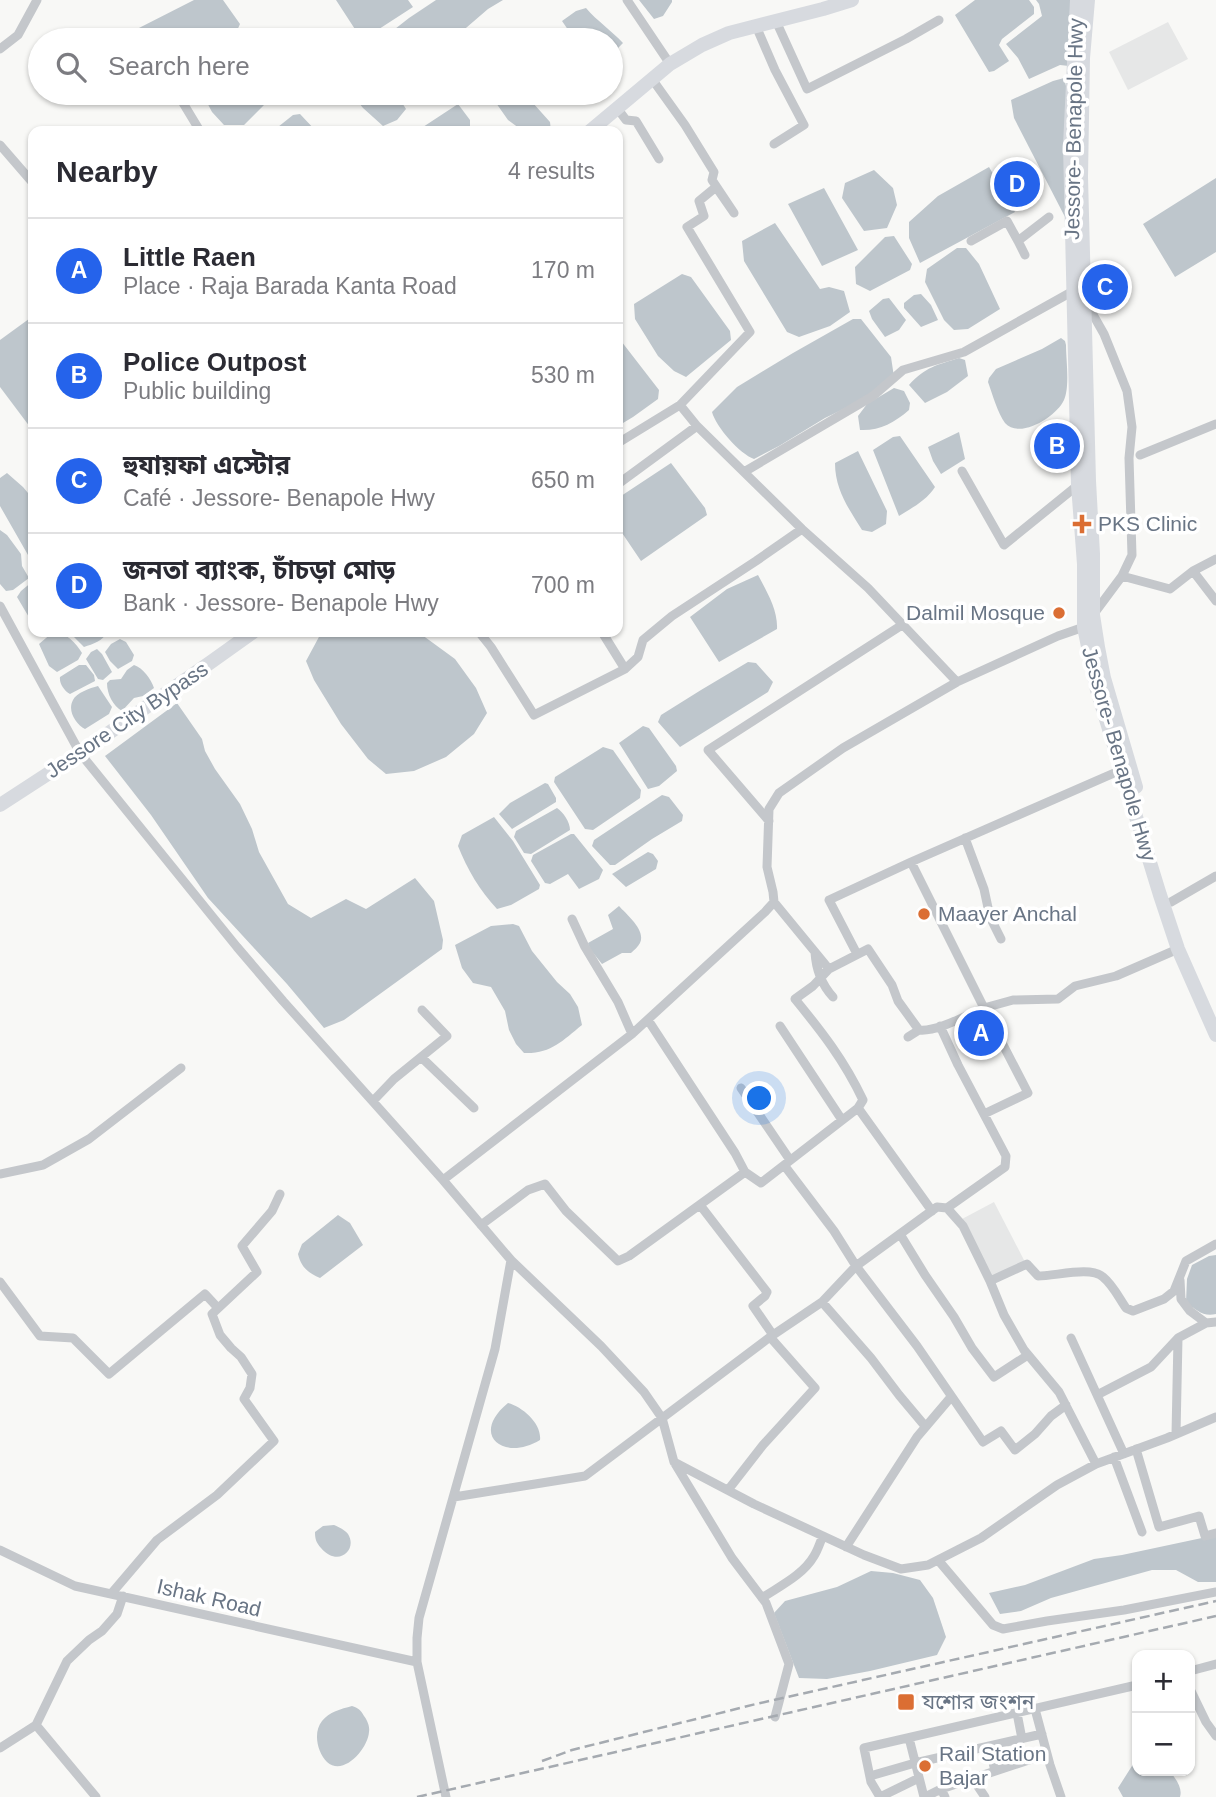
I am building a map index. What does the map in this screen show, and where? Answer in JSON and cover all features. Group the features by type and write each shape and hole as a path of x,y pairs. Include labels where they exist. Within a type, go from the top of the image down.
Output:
{"highway":[{"path":"623,103 670,64 729,33 852,0"},
{"name":"Jessore- Benapole Hwy","path":"1077,0 1070,146 1093,554 1093,615 1104,678 1171,902 1188,950 1216,1013"},
{"name":"Jessore- Benapole Hwy","path":"1088,0 1083,58 1078,485 1084,627 1097,690 1178,949 1216,1035"},
{"path":"596,126 621,105"},
{"name":"Jessore City Bypass","path":"0,805 80,753 246,637"}],"street":[{"path":"0,49 18,35 37,0"},
{"path":"628,0 670,64"},
{"path":"790,97 939,20"},
{"path":"776,21 807,89"},
{"path":"756,26 804,125 774,145"},
{"path":"623,440 680,405 750,332 687,227 704,216 699,201 716,187 733,213 726,202 719,191 712,180 714,172 652,79"},
{"path":"184,105 197,126"},
{"path":"617,108 626,120 636,121 659,159"},
{"path":"0,145 28,177"},
{"path":"1018,241 1049,217"},
{"path":"971,241 1007,221 1025,256"},
{"path":"744,472 873,396 903,370 964,352 1080,295 1104,334 1127,391 1132,427 1129,458 1132,555 1122,576 1084,627 957,682 843,748 779,793 769,809 767,867 774,902 829,969"},
{"path":"680,405 697,426 802,529 867,588 957,682"},
{"path":"1140,455 1216,424"},
{"path":"623,480 697,426"},
{"path":"962,471 1004,545 1078,485"},
{"path":"483,637 534,715 625,669 638,657 643,640 672,616 802,529"},
{"path":"1122,576 1170,589 1216,559"},
{"path":"1194,571 1216,601"},
{"path":"0,606 80,753 237,947 511,1260 601,1346 644,1392 662,1418 674,1462 732,1558 766,1603 789,1664 775,1717"},
{"path":"769,821 708,750 902,625"},
{"path":"605,637 625,669"},
{"path":"858,954 829,900 1121,770"},
{"path":"965,838 984,889 990,917 1001,939"},
{"path":"911,862 1028,1093 984,1114"},
{"path":"1171,902 1216,876"},
{"path":"443,1180 632,1034 774,902"},
{"path":"572,919 585,947 618,1002 632,1034"},
{"path":"648,1020 745,1172 761,1183 858,1108 863,1100 827,1038 795,999 813,986 829,969 868,949 892,985 898,1001 919,1030"},
{"path":"908,1037 919,1030 940,1026 1013,1000 1058,999 1075,986 1116,976 1178,949"},
{"path":"815,952 816,967 824,988 832,997"},
{"path":"373,1101 394,1079 447,1036 422,1010"},
{"path":"780,1026 842,1120"},
{"path":"454,1497 585,1476 771,1336 822,1302 856,1266 937,1207 947,1208 1005,1167 1006,1156 940,1026"},
{"path":"421,1057 474,1108"},
{"path":"0,1174 43,1165 89,1139 181,1068"},
{"path":"741,1088 856,1266 917,1346 983,1442 1001,1431 1014,1450 1066,1405"},
{"path":"858,1108 932,1211"},
{"path":"481,1225 528,1190 545,1184 566,1211 618,1261 629,1256 745,1172"},
{"path":"111,1594 157,1540 217,1495 274,1441 244,1399 250,1388 252,1374 241,1357 219,1335 212,1314 257,1272 242,1246 272,1211 280,1194"},
{"path":"701,1205 767,1292 753,1306 771,1336 815,1388 763,1445 728,1490"},
{"path":"947,1208 962,1226 990,1280 1004,1315 1028,1354 1059,1392 1096,1464"},
{"path":"900,1234 972,1348 994,1377 1028,1354"},
{"path":"990,1280 1027,1264 1038,1276 1086,1271 1101,1274 1126,1308 1133,1311 1164,1299 1174,1291 1186,1261 1216,1244"},
{"path":"446,1797 417,1662 416,1638 419,1618 495,1349 511,1260"},
{"path":"1180,1279 1181,1299 1190,1311 1211,1322"},
{"path":"0,1282 40,1336 73,1338 109,1374 205,1294 218,1308"},
{"path":"822,1302 925,1426"},
{"path":"1097,1395 1151,1367 1178,1338 1211,1322"},
{"path":"1071,1338 1097,1395 1119,1455 1142,1532"},
{"path":"1176,1434 1178,1338"},
{"path":"846,1547 925,1426 951,1397"},
{"path":"674,1462 846,1547 901,1569 928,1565 981,1538 1057,1485 1096,1464 1216,1417"},
{"path":"1136,1449 1159,1527 1199,1516 1205,1536 1216,1533"},
{"path":"762,1598 808,1565 823,1535"},
{"name":"Ishak Road","path":"0,1550 75,1587 417,1662"},
{"path":"938,1560 993,1625 1003,1629 1216,1592"},
{"path":"0,1748 36,1725 67,1661 102,1631 117,1614 123,1596"},
{"path":"1195,1670 1216,1664"},
{"path":"919,1778 880,1797 871,1782 864,1748 1132,1686"},
{"path":"1195,1699 1216,1736"},
{"path":"1035,1709 1061,1797"},
{"path":"1017,1713 1022,1738"},
{"path":"36,1725 96,1797"},
{"path":"870,1776 1042,1734"},
{"path":"909,1738 925,1797 943,1793 972,1779 1047,1754"},
{"path":"989,1746 995,1771"},
{"path":"972,1779 985,1797"}],"shaded area":[{"path":"194,0 223,0 240,24 238,28 139,28"},
{"path":"336,0 408,0 413,7 381,28 354,28"},
{"path":"436,0 503,0 466,28 396,28"},
{"path":"639,0 672,2 663,16 654,19"},
{"path":"975,0 1029,0 1034,7 1034,14 1002,39 999,45 1009,61 994,71 989,72 955,15"},
{"path":"1036,0 1073,0 1069,66 1060,65 1029,79 1018,58 1006,44 1042,16"},
{"path":"586,8 607,28 567,28 562,21 576,11"},
{"path":"1168,22 1188,59 1128,90 1109,52"},
{"path":"1064,78 1070,102 1065,217 1014,118 1011,100"},
{"path":"208,105 264,105 244,125 224,125"},
{"path":"361,105 404,105 406,109 397,120 383,126"},
{"path":"456,105 470,120 470,126 425,126"},
{"path":"497,105 535,105 550,126 516,126 508,120"},
{"path":"300,114 311,126 279,126 293,115"},
{"path":"989,167 1015,212 920,263 909,238 909,222 938,196"},
{"path":"874,170 893,188 897,205 887,228 864,231 842,198 845,183"},
{"path":"1216,178 1216,252 1175,277 1143,224"},
{"path":"824,188 858,250 822,266 788,204"},
{"path":"775,223 820,289 829,287 844,291 850,312 830,326 799,337 787,332 744,261 742,241"},
{"path":"894,236 912,264 910,270 870,291 856,284 855,267 885,237"},
{"path":"957,248 966,248 979,264 1000,309 968,329 954,330 944,320 925,282 927,269"},
{"path":"682,274 691,277 730,331 731,340 686,377 674,371 658,356 635,319 634,304"},
{"path":"921,294 931,305 938,320 921,327 904,308 904,303 914,295"},
{"path":"889,298 906,320 899,330 885,337 869,311 883,299"},
{"path":"853,319 861,319 891,357 894,377 856,403 754,459 742,452 723,432 712,412 737,387"},
{"path":"28,320 28,424 0,387 0,340"},
{"path":"1061,338 1066,345 1067,380 1064,400 1054,413 1038,424 1020,429 1012,428 1000,414 988,382 989,378 996,369"},
{"path":"623,343 659,390 658,399 623,423"},
{"path":"959,358 965,360 968,376 947,392 925,403 909,385 926,370"},
{"path":"894,388 904,391 910,403 909,410 886,425 860,430 858,416 867,404"},
{"path":"959,432 965,459 941,474 928,447"},
{"path":"900,436 935,487 924,500 899,516 873,450 893,437"},
{"path":"858,451 887,511 886,524 872,532 862,530 837,482 835,463"},
{"path":"671,463 705,508 707,515 641,561 623,534 623,495"},
{"path":"7,473 28,493 28,555 0,506 0,478"},
{"path":"0,530 21,554 22,566 28,579 13,590 6,591 0,584"},
{"path":"758,575 774,608 777,629 719,662 690,617 727,589"},
{"path":"28,585 28,616 17,597"},
{"path":"47,637 67,637 82,653 78,660 57,672 49,666 39,644"},
{"path":"74,637 103,637 100,640 84,647"},
{"path":"319,637 425,637 455,659 476,688 487,713 474,734 446,757 414,771 386,774 368,759 341,724 314,680 306,661"},
{"path":"120,639 126,642 134,655 132,661 118,669 105,652 111,644"},
{"path":"97,649 112,672 103,680 98,679 86,659"},
{"path":"748,662 756,663 773,682 768,692 680,747 658,722 661,715"},
{"path":"79,665 86,665 95,681 70,694 62,687 60,677"},
{"path":"134,665 146,674 154,688 143,696 134,698 122,711 111,699 107,683 121,679"},
{"path":"98,686 112,707 109,714 85,729 73,717 71,704 80,693"},
{"path":"177,703 202,739 215,769 240,804 259,852 288,904 311,918 346,899 366,909 415,878 434,901 443,940 442,949 344,1020 324,1028 208,898 151,815 105,756"},
{"path":"643,726 649,728 677,771 659,786 648,789 619,743"},
{"path":"603,747 613,750 641,790 640,798 593,830 585,829 554,782 555,777"},
{"path":"545,783 556,802 512,829 499,814 510,803"},
{"path":"662,795 669,797 683,815 682,821 615,865 610,865 592,846 594,840"},
{"path":"557,808 566,818 570,830 531,854 524,853 514,837 516,831"},
{"path":"494,817 513,841 540,885 539,889 511,905 497,909 474,879 458,846 462,835"},
{"path":"574,834 603,870 599,879 579,889 568,874 550,884 545,883 531,861 533,855"},
{"path":"648,852 658,861 656,869 626,887 612,874"},
{"path":"619,906 638,928 640,943 631,953 622,953 602,964 588,943 613,929 608,915"},
{"path":"491,926 519,926 532,951 570,994 578,1007 582,1025 549,1049 533,1053 524,1053 516,1044 509,1030 505,1011 491,987 473,983 462,968 455,945"},
{"path":"994,1202 1025,1262 993,1278 962,1219"},
{"path":"338,1215 350,1223 363,1245 320,1278 306,1269 298,1254 302,1244"},
{"path":"1216,1255 1216,1314 1207,1315 1186,1302 1187,1279 1192,1265"},
{"path":"508,1403 520,1408 535,1422 540,1440 514,1448 496,1442 491,1435 491,1425"},
{"path":"334,1525 347,1533 350,1540 348,1551 340,1557 327,1554 316,1539 315,1532 323,1526"},
{"path":"1216,1535 1216,1582 1198,1582 1176,1570 1152,1570 1051,1598 1021,1611 1000,1614 989,1593 1025,1585 1094,1559"},
{"path":"871,1571 920,1580 933,1598 946,1637 937,1655 827,1679 799,1678 774,1613 785,1601 837,1587"},
{"path":"352,1706 358,1708 367,1721 368,1738 354,1759 341,1766 334,1766 327,1762 321,1753 317,1742 319,1726 328,1715"},
{"path":"1132,1766 1132,1776 1173,1776 1181,1794 1180,1797 1123,1797 1118,1788"}],"railway":[{"path":"542,1761 572,1750 756,1704 1216,1601"},
{"path":"417,1797 1216,1616"}],"place":[{"name":"জনতা ব্যাংক, চাঁচড়া মোড়","path":"1017,184"},
{"name":"হুযায়ফা এস্টোর","path":"1105,287"},
{"name":"Police Outpost","path":"1057,446"},
{"name":"PKS Clinic","path":"1082,524"},
{"name":"Dalmil Mosque","path":"1059,613"},
{"name":"Maayer Anchal","path":"924,914"},
{"name":"Little Raen","path":"981,1033"},
{"name":"যশোর জংশন","path":"906,1702"},
{"name":"Rail Station Bajar","path":"925,1766"}]}
